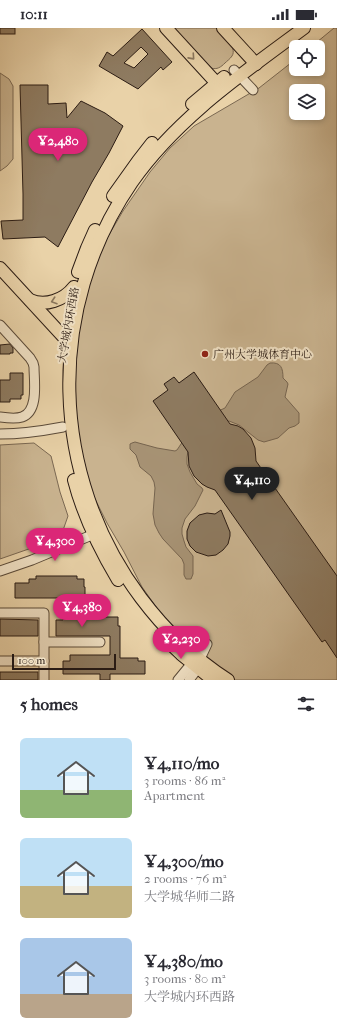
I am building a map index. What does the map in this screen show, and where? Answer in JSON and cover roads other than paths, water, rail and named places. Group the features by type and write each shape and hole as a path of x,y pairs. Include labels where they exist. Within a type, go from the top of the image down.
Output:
{"main road":[{"path":"166,28 219,86"},
{"path":"223,28 253,61"},
{"path":"253,61 290,28"},
{"path":"253,61 304,28"},
{"name":"大学城内环西路","path":"213,680 196,663 166,640 120,583 102,551 94,513 85,488 75,445 69,394 69,364 66,343 74,287 94,231 110,201 142,154 192,103 219,86 253,61"},
{"name":"大学城内环西路","path":"97,533 83,509 76,486 63,427 61,363 66,343 87,272 102,235 117,206 154,154 219,86"},
{"path":"0,268 30,300 66,343"},
{"path":"0,281 66,343"},
{"path":"30,300 39,303 52,302 64,297 74,287"},
{"name":"大学城内环西路","path":"196,663 228,680"}],"street":[{"path":"237,73 253,90"},
{"path":"0,325 33,363 34,401 30,412 23,416 18,418 0,417"},
{"path":"0,434 20,434 63,427"},
{"path":"0,571 32,560 97,533"},
{"path":"0,613 44,613 44,680"},
{"path":"44,642 100,642"},
{"path":"188,680 207,644"},
{"path":"0,662 44,662"},
{"path":"178,680 196,663"}],"place":[{"name":"广州大学城体育中心","path":"205,354"}]}
